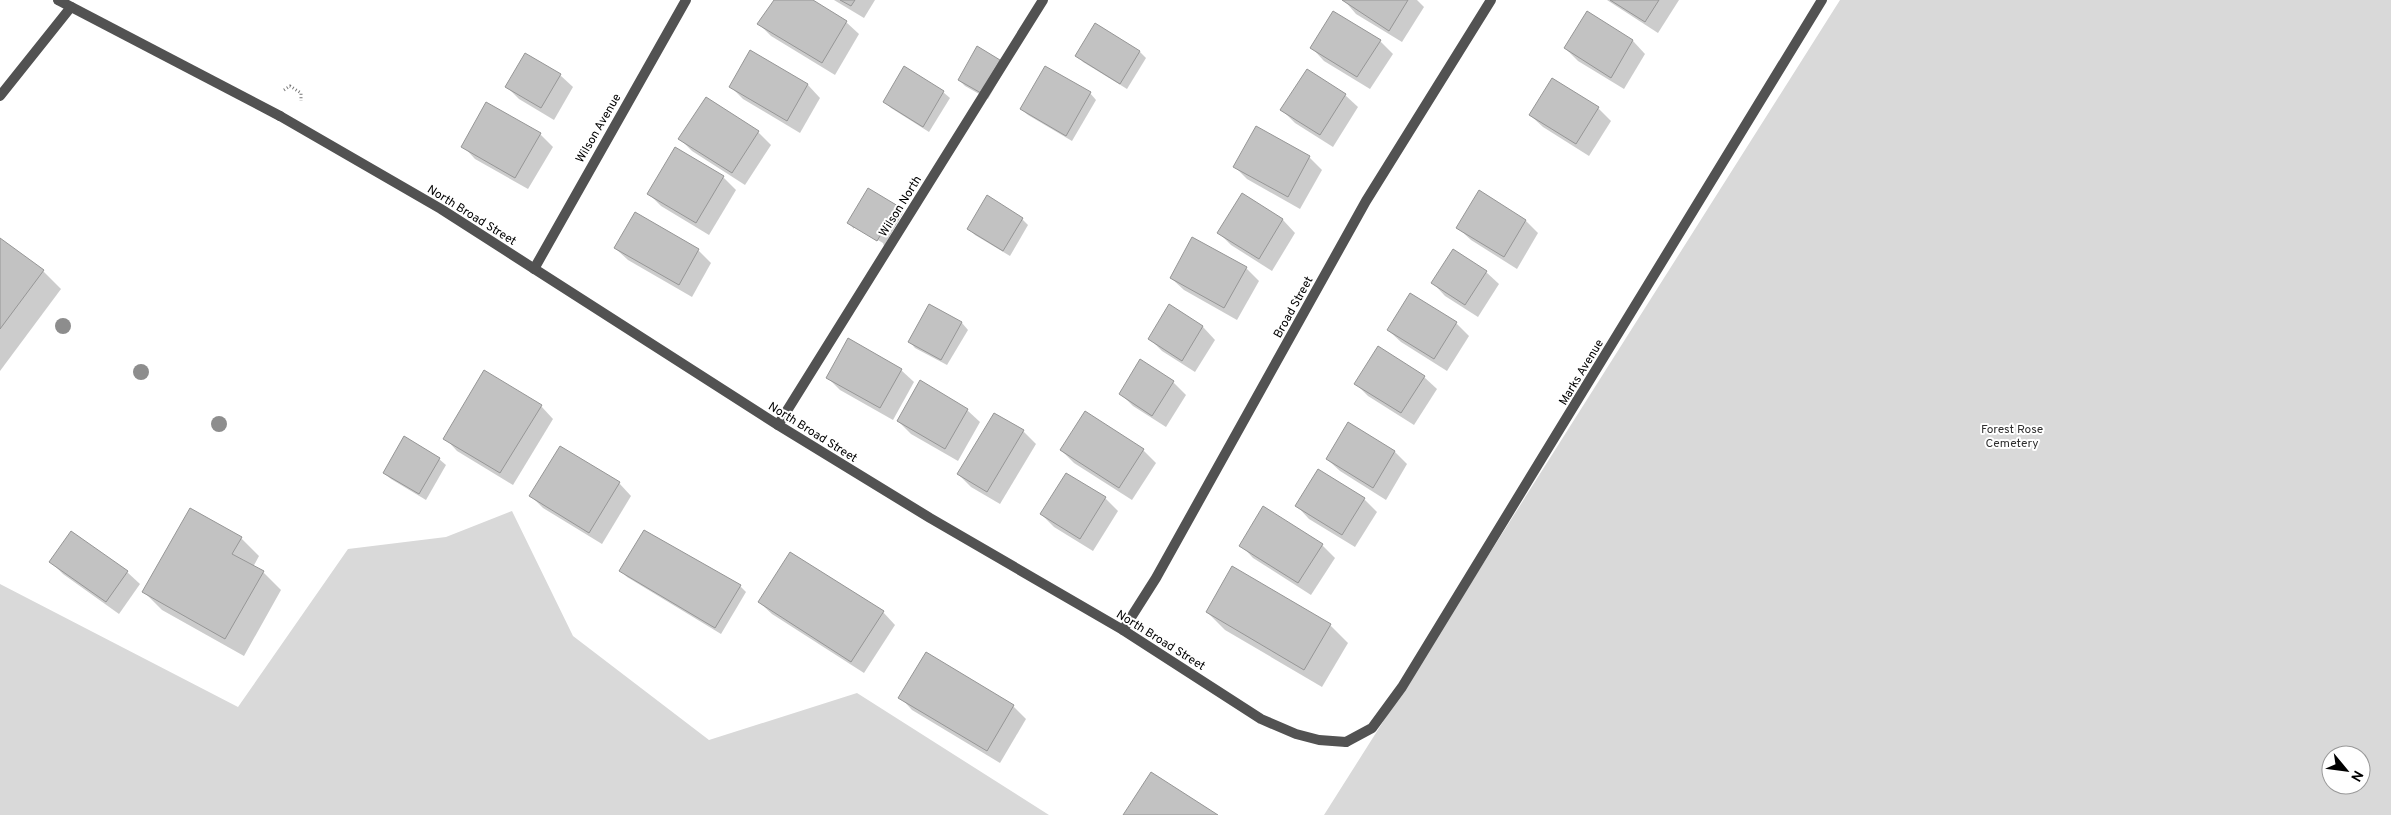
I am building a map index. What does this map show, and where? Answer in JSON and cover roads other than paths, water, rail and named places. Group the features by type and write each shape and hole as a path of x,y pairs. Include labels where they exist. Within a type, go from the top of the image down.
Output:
{"street":[{"name":"North Broad Street","path":"58,0 280,116 441,209 778,426 930,518 1123,630 1261,719 1296,734 1319,740 1346,742"},
{"name":"Wilson Avenue","path":"534,269 686,0"},
{"name":"Wilson North","path":"778,426 1043,0"},
{"name":"Broad Street","path":"1123,630 1156,578 1366,201 1491,0"},
{"name":"Marks Avenue","path":"1346,742 1372,728 1402,687 1822,0"},
{"path":"0,96 71,7"}],"park label":[{"name":"Forest Rose Cemetery","path":"2012,436"}]}
